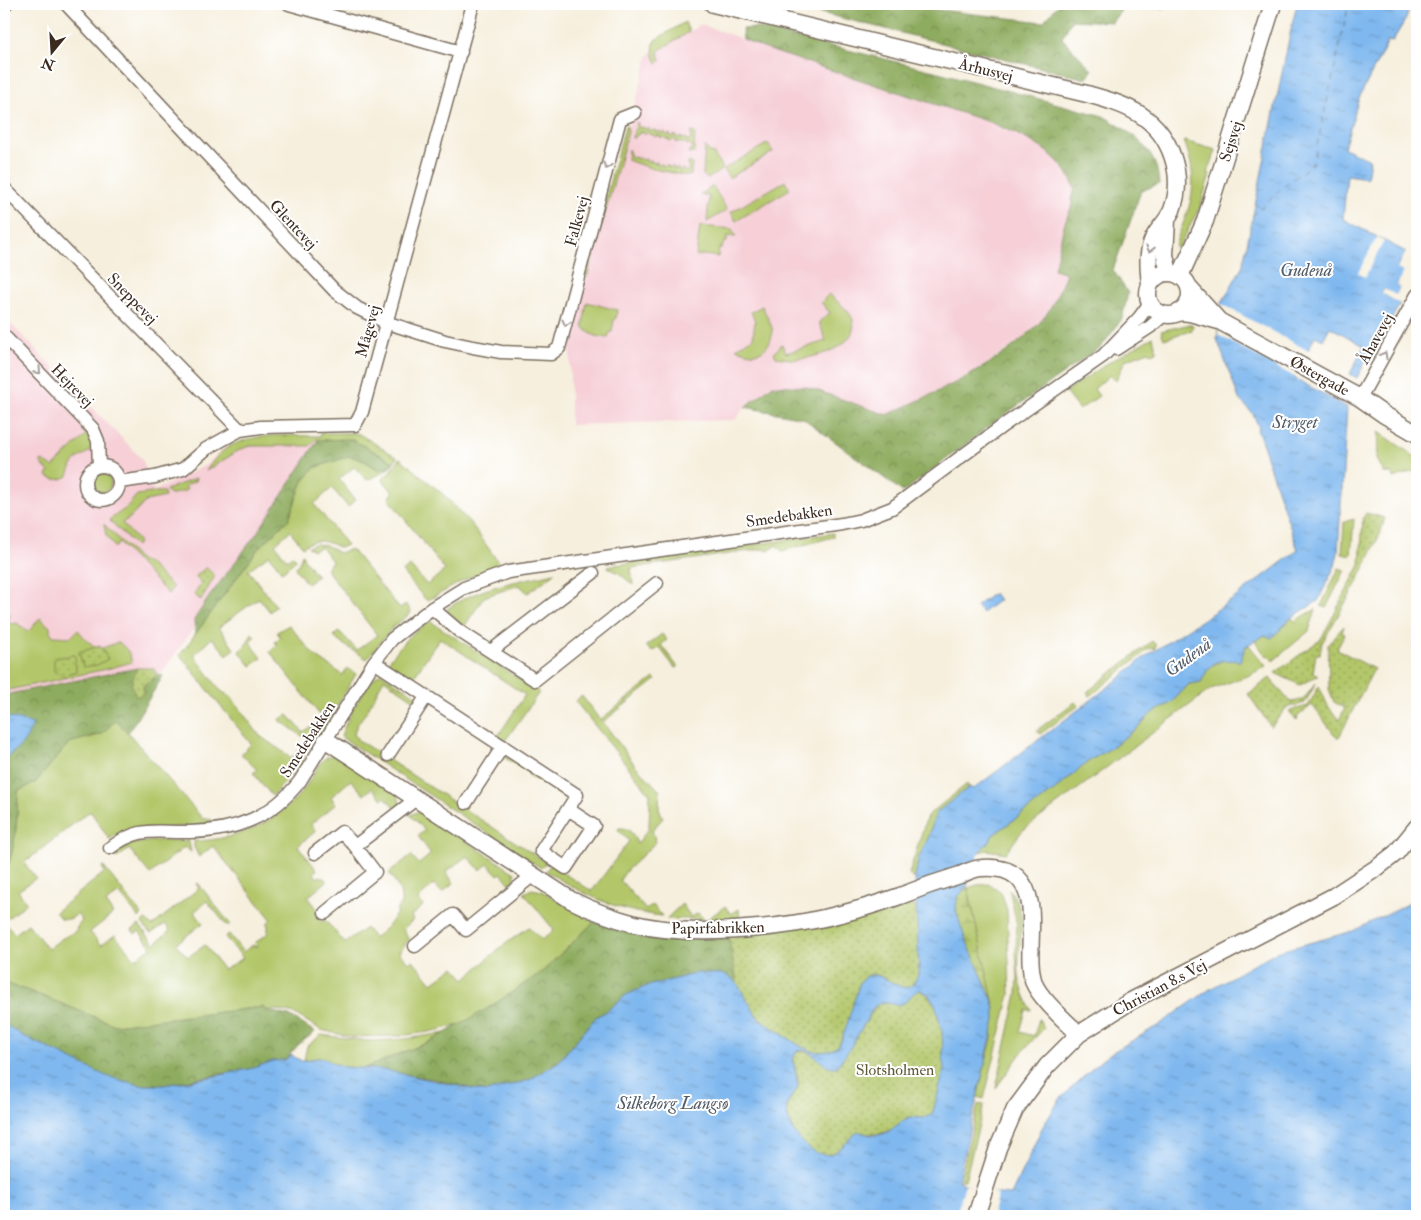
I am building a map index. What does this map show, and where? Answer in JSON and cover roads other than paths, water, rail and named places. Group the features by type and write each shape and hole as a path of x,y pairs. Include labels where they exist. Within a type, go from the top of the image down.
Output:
{"street":[{"name":"Glentevej","path":"66,4 334,290 357,308 386,322 446,340 501,352 551,354 559,348"},
{"path":"289,4 461,52"},
{"name":"Mågevej","path":"120,482 155,478 182,468 206,449 240,430 261,427 355,425 362,412 473,4"},
{"name":"Århusvej","path":"713,4 1077,92 1125,106 1149,121 1162,135 1171,152 1177,182 1174,201 1167,220 1164,255 1180,279"},
{"name":"Sejsvej","path":"1180,279 1205,221 1273,4"},
{"name":"Falkevej","path":"559,348 620,119 636,113"},
{"name":"Sneppevej","path":"4,188 240,430"},
{"name":"Århusvej","path":"1150,284 1147,262 1151,244 1156,233 1167,220"},
{"path":"1158,276 1180,279 1189,299 1187,304 1172,313 1156,310 1150,303 1148,295 1150,284 1158,276"},
{"name":"Østergade","path":"1180,279 1219,321"},
{"name":"Åhavevej","path":"1360,398 1417,295"},
{"name":"Smedebakken","path":"1109,351 1150,303"},
{"name":"Østergade","path":"1172,313 1190,313 1219,321 1360,398 1417,434"},
{"name":"Smedebakken","path":"110,848 124,837 144,831 191,832 224,829 248,822 274,808 289,796 300,781 374,662 392,639 432,608 464,588 508,572 842,524 877,514 892,508 1004,424 1109,351 1122,346 1172,313"},
{"name":"Hejrevej","path":"4,336 93,429 98,441 99,466"},
{"path":"99,466 111,468 117,474 120,482 118,491 111,497 102,500 93,497 87,490 86,480 90,471 99,466"},
{"path":"491,651 593,573"},
{"path":"432,608 459,630 535,680 658,584"},
{"path":"374,662 577,795 568,809 541,852 566,868 594,826 568,809"},
{"path":"388,755 426,696"},
{"name":"Papirfabrikken","path":"326,740 571,900 593,911 636,924 681,929 754,929 784,925 866,907 981,868 1006,869 1024,885 1030,898 1030,965 1035,985 1056,1012 1078,1034"},
{"path":"466,803 503,746"},
{"path":"355,846 416,799"},
{"name":"Christian 8.s Vej","path":"976,1216 998,1148 1015,1109 1046,1066 1078,1034 1131,1001 1334,896 1390,858 1407,841 1417,827"},
{"path":"315,853 342,832 375,872 325,913"},
{"path":"416,946 453,915 466,930 532,876"}],"water":[{"path":"1297,4 1411,4 1406,19 1392,42 1388,41 1359,98 1344,148 1370,160 1367,178 1347,175 1343,219 1406,252 1397,268 1404,272 1397,285 1400,287 1396,296 1384,289 1382,293 1400,304 1357,378 1350,374 1364,346 1330,327 1323,340 1315,336 1294,378 1347,407 1338,553 1335,566 1318,601 1291,618 1272,638 1265,635 1246,646 1240,661 1226,660 1216,662 1208,669 1201,682 1189,684 1171,703 1152,713 1137,728 1089,761 1055,790 993,835 979,852 967,886 957,898 956,911 964,935 992,999 995,1009 995,1020 958,1180 984,1191 1011,1195 1042,1128 1060,1099 1111,1053 1159,1025 1210,989 1276,952 1353,931 1417,899 1417,1216 4,1216 4,1024 23,1036 106,1076 140,1085 164,1085 211,1077 253,1068 273,1061 285,1060 291,1055 302,1061 324,1058 344,1067 385,1070 486,1092 529,1080 558,1062 596,1017 607,1011 626,995 647,986 698,973 722,974 730,977 737,983 758,1018 800,1046 811,1051 821,1052 837,1047 842,1040 860,982 868,976 877,975 901,987 908,987 914,982 919,970 915,878 918,860 929,836 936,813 969,787 974,789 1120,678 1142,659 1232,600 1298,550 1257,429 1259,428 1253,414 1239,399 1217,339 1221,304 1243,264","holes":["920,990 928,994 935,1004 942,1030 944,1071 932,1115 924,1118 910,1117 880,1135 858,1132 838,1150 830,1154 814,1152 807,1147 794,1132 787,1115 788,1102 798,1087 793,1060 796,1051 802,1050 812,1054 826,1065 836,1067 849,1050 874,1007 881,1003 901,1004"]},
{"path":"994,593 999,600 982,613 976,606"},
{"path":"4,716 33,724 22,744 4,758"}],"water label":[{"name":"Gudenå","path":"1306,270"},
{"name":"Stryget","path":"1295,422"},
{"name":"Gudenå","path":"1188,657"},
{"name":"Silkeborg Langsø","path":"673,1103"}],"park label":[{"name":"Slotsholmen","path":"895,1069"}]}
